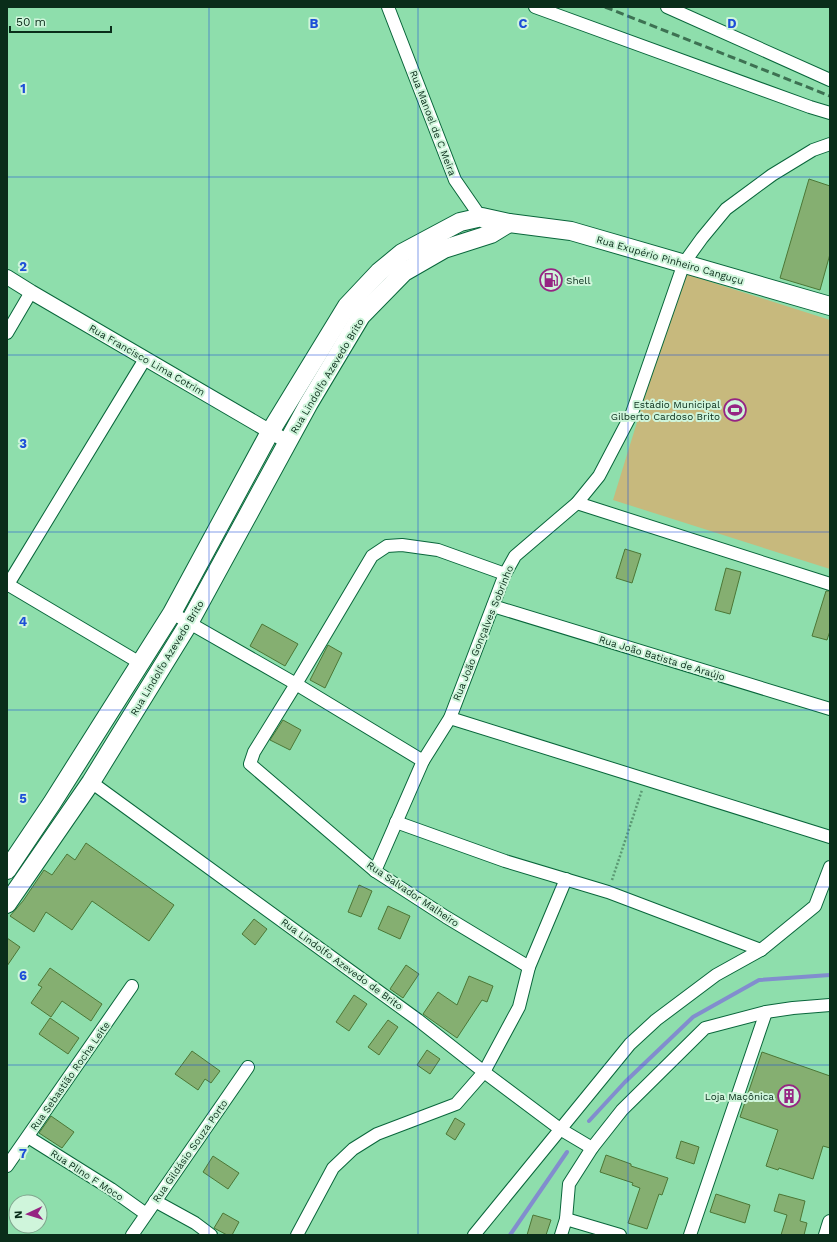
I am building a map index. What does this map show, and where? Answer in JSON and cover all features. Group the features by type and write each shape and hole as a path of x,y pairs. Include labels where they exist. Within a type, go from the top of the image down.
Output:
{"main road":[{"name":"Rua Lindolfo Azevedo Brito","path":"7,870 52,803 172,613 270,432 347,306 379,272 402,253 460,222 482,217 509,223"},
{"name":"Rua Lindolfo Azevedo Brito","path":"7,904 91,782 189,623 309,403 361,316 404,272 444,249 491,234 509,223"},
{"name":"Rua Exupério Pinheiro Canguçu","path":"509,223 571,231 830,306"}],"street":[{"name":"Rua Manoel de C Meira","path":"388,7 455,180 482,217 491,234"},
{"path":"535,7 810,108 830,113"},
{"path":"667,7 830,80"},
{"name":"Rua João Gonçalves Sobrinho","path":"375,871 423,760 450,718 505,574 515,556 577,503 599,476 632,413 684,263 726,209 772,175 813,150 830,144"},
{"name":"Rua Francisco Lima Cotrim","path":"7,277 288,442"},
{"path":"7,333 31,292"},
{"path":"140,663 7,585 145,359"},
{"path":"577,503 830,584"},
{"path":"296,684 372,556 388,546 402,545 438,550 505,574"},
{"name":"Rua João Batista de Araújo","path":"493,606 830,709"},
{"path":"172,613 296,684 423,760"},
{"name":"Rua Salvador Malheiro","path":"296,684 254,752 250,764 375,871 446,917 529,967"},
{"path":"450,718 830,838"},
{"name":"Rua Lindolfo Azevedo de Brito","path":"91,782 418,1020 560,1129 592,1148"},
{"path":"396,822 505,861 608,892 762,950"},
{"path":"474,1235 630,1044 656,1020 716,975 762,950 816,906 830,867"},
{"path":"297,1235 333,1168 353,1149 377,1134 456,1104 484,1072 518,1007 529,967 566,879"},
{"name":"Rua Sebastião Rocha Leite","path":"7,1166 132,986"},
{"path":"562,1235 566,1219 568,1184 592,1148 622,1110 705,1028 766,1012 830,1005"},
{"path":"690,1235 766,1012"},
{"name":"Rua Gildásio Souza Porto","path":"132,1235 248,1067"},
{"name":"Rua Plino F Moco","path":"28,1137 111,1189 146,1214"},
{"path":"155,1201 195,1223 211,1235"},
{"path":"566,1219 620,1235"},
{"path":"826,1235 830,1222"}],"path":[{"path":"608,892 646,780"}],"shaded area":[{"name":"Estádio Municipal Gilberto Cardoso Brito","path":"683,273 830,320 830,569 613,500"}],"building":[{"path":"809,179 830,186 830,254 820,290 780,278"},
{"path":"625,549 641,554 632,583 616,578"},
{"path":"726,568 741,572 730,614 715,610"},
{"path":"826,591 830,591 830,631 827,640 812,636"},
{"path":"262,624 298,644 285,666 250,646"},
{"path":"328,645 342,653 325,688 310,680"},
{"path":"283,720 301,730 290,750 270,740"},
{"path":"86,843 174,905 149,941 92,901 72,930 46,912 34,932 10,916 23,901 44,870 52,875 67,854 75,860"},
{"path":"359,885 372,891 361,917 348,912"},
{"path":"388,906 410,916 400,939 378,929"},
{"path":"254,919 267,929 255,945 242,934"},
{"path":"7,938 20,947 7,966"},
{"path":"406,965 419,974 403,998 390,989"},
{"path":"50,968 102,1004 91,1021 62,1001 51,1017 31,1003 42,987 38,985"},
{"path":"469,976 493,986 487,1002 482,1000 457,1038 423,1014 438,992 457,1005"},
{"path":"354,995 367,1004 349,1031 336,1022"},
{"path":"50,1018 79,1038 68,1054 39,1034"},
{"path":"388,1020 398,1027 379,1055 368,1047"},
{"path":"427,1050 440,1059 430,1074 417,1065"},
{"path":"192,1051 220,1071 211,1083 205,1079 198,1090 175,1074"},
{"name":"Loja Maçônica","path":"762,1052 830,1076 830,1148 823,1146 813,1179 779,1168 778,1170 766,1166 778,1130 740,1117"},
{"path":"51,1116 74,1132 62,1148 39,1133"},
{"path":"455,1118 465,1124 455,1140 446,1134"},
{"path":"681,1141 699,1147 694,1164 676,1158"},
{"path":"606,1155 631,1164 631,1166 668,1178 662,1195 659,1194 647,1229 628,1223 640,1188 632,1185 633,1183 600,1172"},
{"path":"213,1156 239,1173 228,1189 203,1172"},
{"path":"716,1194 750,1205 745,1223 710,1212"},
{"path":"779,1194 805,1201 800,1221 807,1223 804,1235 781,1235 787,1215 774,1211"},
{"path":"223,1213 239,1222 232,1235 227,1235 214,1228"},
{"path":"533,1215 551,1220 546,1235 527,1235"}],"waterway":[{"path":"589,1121 625,1082 693,1017 759,980 830,975"},
{"path":"510,1235 567,1152"}],"railway":[{"path":"605,7 830,96"}],"place":[{"name":"Shell","path":"551,280"},
{"name":"Estádio Municipal Gilberto Cardoso Brito","path":"735,410"},
{"name":"Loja Maçônica","path":"789,1096"}]}
